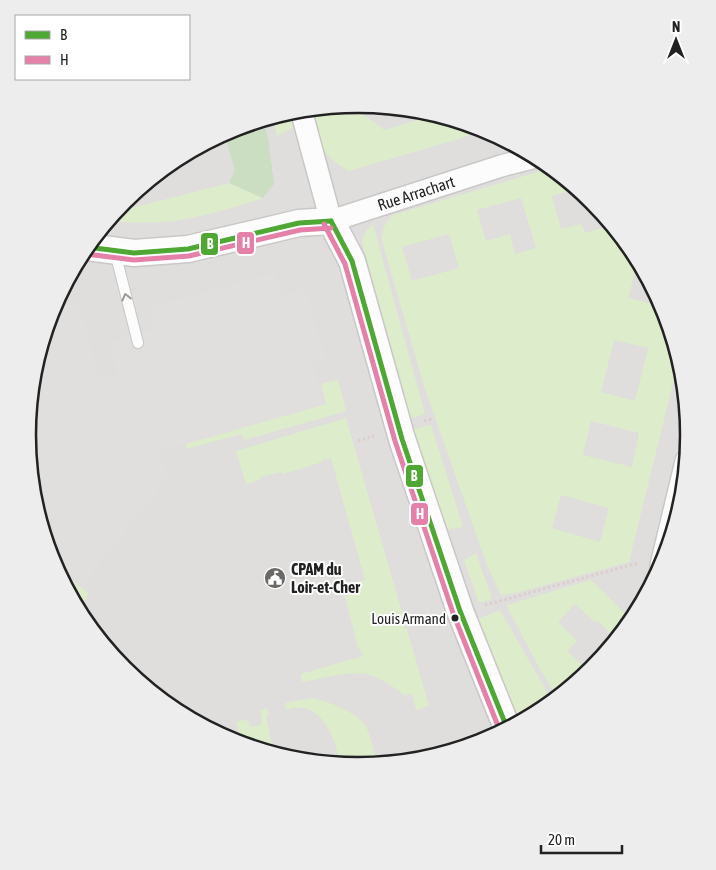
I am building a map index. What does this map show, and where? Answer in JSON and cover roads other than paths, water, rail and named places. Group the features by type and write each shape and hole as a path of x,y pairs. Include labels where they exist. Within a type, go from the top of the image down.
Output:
{"street":[{"path":"303,118 331,221 352,261 402,439 460,611 504,722"},
{"path":"501,166 511,152"},
{"name":"Rue Arrachart","path":"331,221 525,160"},
{"path":"97,247 134,253 188,249 299,222 331,221"}],"lane":[{"path":"115,250 138,343"}],"place":[{"name":"CPAM du Loir-et-Cher","path":"275,578"},
{"name":"Louis Armand","path":"455,618"}]}
